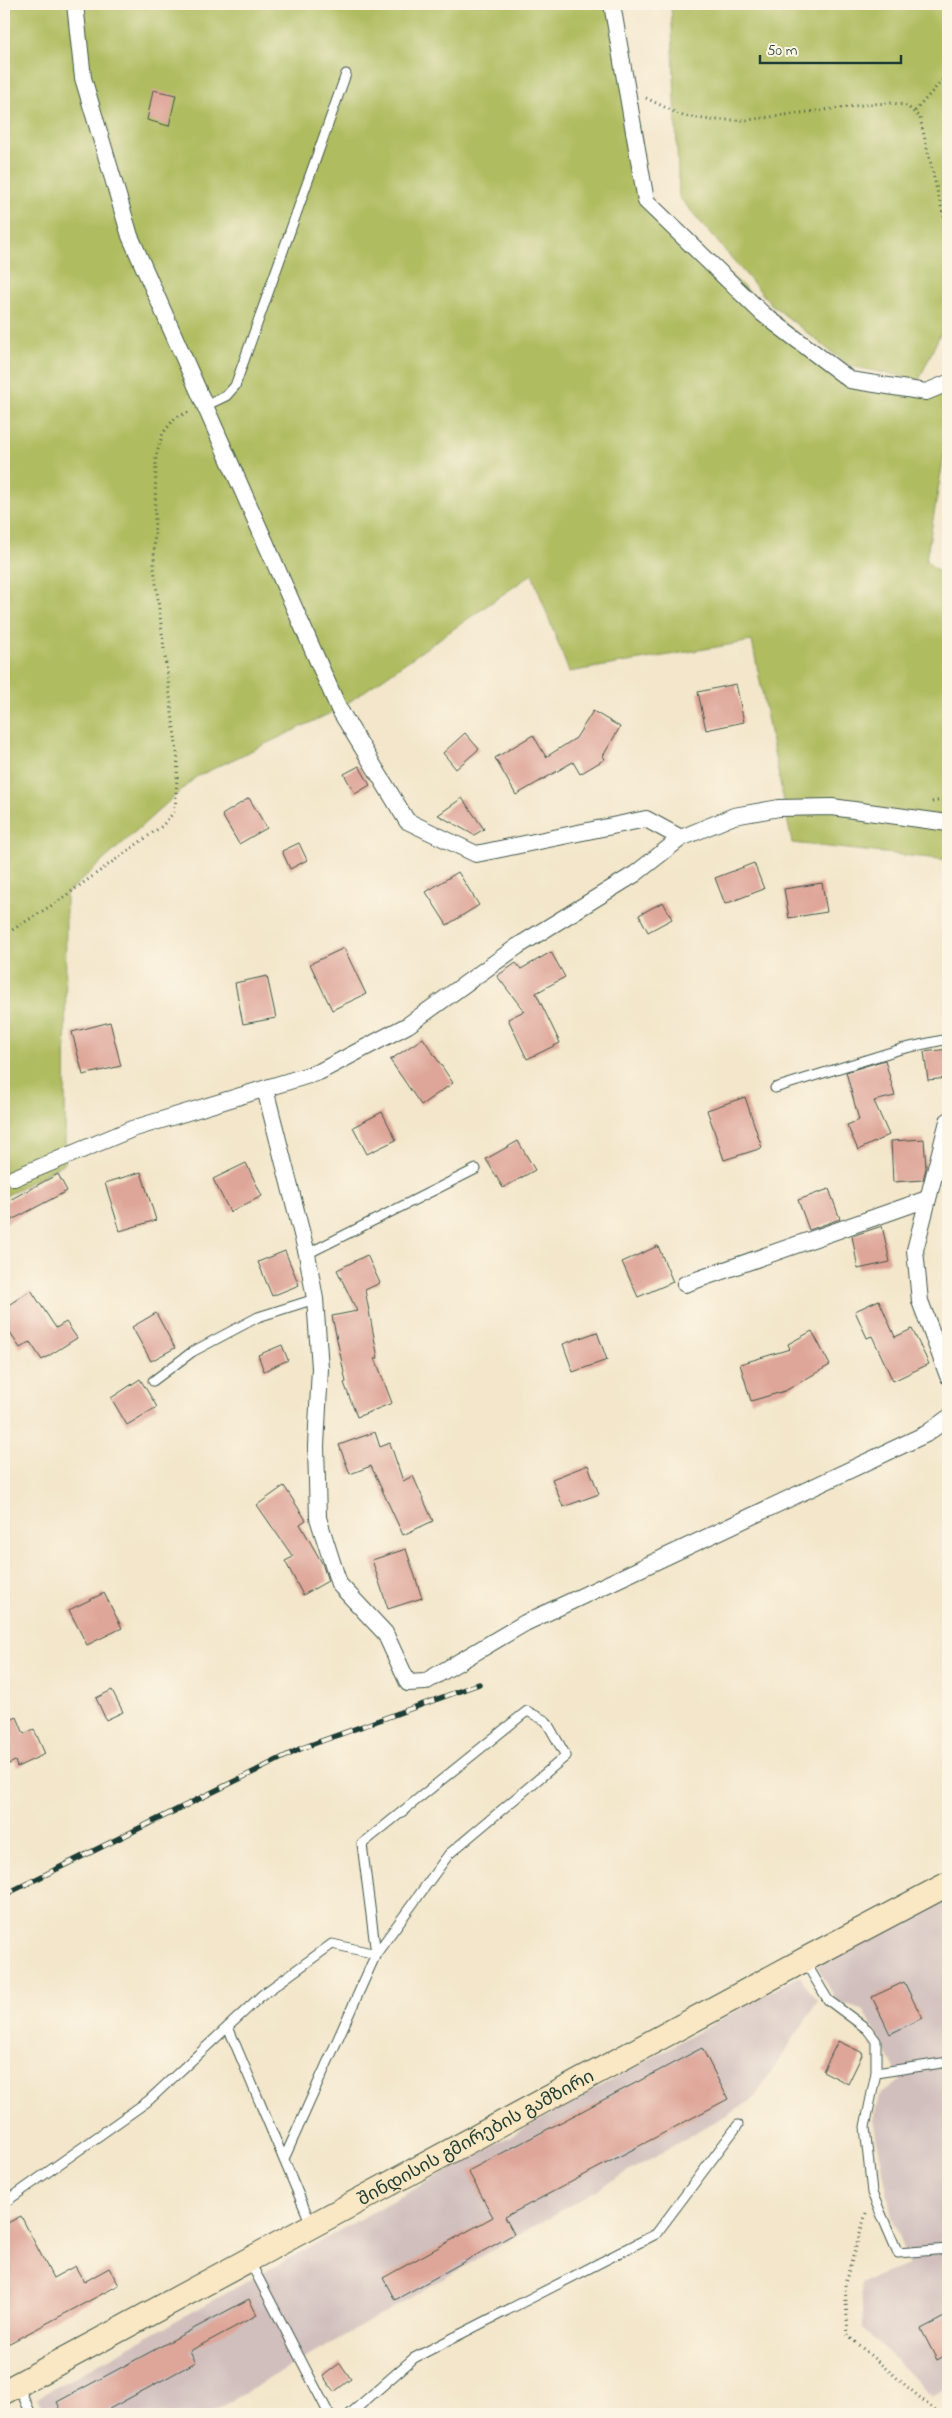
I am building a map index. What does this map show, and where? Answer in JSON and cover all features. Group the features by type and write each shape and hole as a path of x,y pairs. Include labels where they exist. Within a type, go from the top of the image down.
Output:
{"main road":[{"name":"შინდისის გმირების გამზირი","path":"11,2389 948,1884"}],"street":[{"path":"75,4 83,78 130,236 339,709 407,820 476,854 646,819 681,838"},
{"path":"612,4 646,201 763,314 850,380 926,392 948,383"},
{"path":"9,1181 132,1128 319,1072 408,1025 518,946 635,874 681,838 734,816 779,808 832,807 948,823"},
{"path":"265,1089 306,1254 315,1299 320,1368 316,1446 318,1518 340,1584 385,1633 408,1683 425,1682 525,1623 926,1434 948,1418"},
{"path":"948,1120 915,1250 920,1301 948,1376"},
{"path":"686,1284 927,1200"}],"lane":[{"path":"205,406 226,396 235,386 346,74"},
{"path":"776,1088 901,1049 948,1039"},
{"path":"306,1254 476,1169"},
{"path":"154,1381 192,1352 258,1318 315,1299"},
{"path":"284,2159 376,1954 449,1854 566,1756 546,1722 527,1711 362,1844 376,1954"},
{"path":"4,2203 148,2101 262,1996 332,1944 376,1954"},
{"path":"804,1960 828,2000 867,2029 876,2041 876,2073 865,2127 872,2193 898,2253 948,2249"},
{"path":"228,2027 312,2226"},
{"path":"876,2073 948,2062"},
{"path":"350,2414 414,2358 656,2234 738,2125"},
{"path":"249,2260 329,2414"},
{"path":"11,2389 31,2414"}],"path":[{"path":"915,111 948,74"},
{"path":"627,89 684,116 712,120 747,120 894,103 907,106 915,111 922,124 940,203 948,228"},
{"path":"4,935 72,891 162,826 175,811 178,761 154,568 156,456 163,433 176,418 205,406"},
{"path":"872,2193 845,2283 848,2336 939,2414"}],"shaded area":[{"path":"948,1898 948,2388 932,2397 863,2327 861,2283 908,2264 892,2217 873,2120 879,2096 901,2080 864,2010 837,2001 816,1965"},
{"path":"799,1976 818,2001 754,2099 209,2414 46,2414 37,2398"}],"green space":[{"path":"4,4 612,4 646,201 850,380 926,392 948,383 948,432 926,561 948,580 948,860 792,843 752,641 569,672 532,574 339,709 196,777 66,894 65,1163 4,1197"},
{"path":"671,4 948,4 948,213 946,214 948,317 919,380 849,366 772,305 679,197"}],"building":[{"path":"153,90 176,95 169,126 147,120"},
{"path":"736,684 744,722 706,730 698,692"},
{"path":"593,711 620,727 603,756 605,759 580,774 573,762 516,795 495,758 533,735 546,757 576,738"},
{"path":"465,733 479,749 456,769 443,753"},
{"path":"359,766 370,785 355,794 344,774"},
{"path":"249,798 267,828 239,844 222,815"},
{"path":"462,798 484,829 474,835 438,815"},
{"path":"299,843 307,860 290,869 282,851"},
{"path":"754,863 764,889 725,904 715,878"},
{"path":"458,872 479,905 447,925 426,892"},
{"path":"822,883 827,912 789,918 784,889"},
{"path":"663,902 672,919 648,932 639,915"},
{"path":"344,948 366,994 332,1010 310,964"},
{"path":"551,952 565,977 536,993 560,1043 527,1059 508,1019 524,1011 497,976 516,963 521,969"},
{"path":"267,976 276,1018 243,1024 235,983"},
{"path":"110,1022 121,1066 83,1075 72,1032"},
{"path":"423,1038 453,1083 421,1105 390,1060"},
{"path":"948,1049 948,1078 928,1080 924,1052"},
{"path":"885,1060 895,1096 874,1101 889,1135 858,1150 847,1125 859,1120 846,1072"},
{"path":"745,1097 762,1148 724,1160 707,1110"},
{"path":"382,1112 396,1140 367,1154 353,1127"},
{"path":"924,1139 926,1168 923,1180 893,1182 891,1141"},
{"path":"518,1141 535,1170 503,1188 486,1159"},
{"path":"246,1163 262,1196 230,1212 213,1179"},
{"path":"141,1172 156,1220 120,1231 105,1183"},
{"path":"58,1174 67,1191 4,1224 4,1203"},
{"path":"829,1189 840,1219 809,1230 798,1200"},
{"path":"882,1226 890,1262 858,1269 852,1236"},
{"path":"658,1246 673,1282 638,1297 622,1262"},
{"path":"285,1251 299,1285 272,1296 258,1262"},
{"path":"367,1255 380,1283 365,1290 378,1358 375,1358 392,1403 357,1417 344,1383 346,1382 332,1316 357,1311 337,1270"},
{"path":"31,1290 56,1328 66,1322 77,1338 42,1360 30,1342 20,1348 4,1324 4,1308"},
{"path":"879,1300 895,1337 912,1329 929,1364 893,1381 872,1336 867,1338 855,1311"},
{"path":"156,1313 175,1348 151,1361 132,1327"},
{"path":"812,1331 830,1365 785,1391 751,1401 740,1364 790,1349 788,1344"},
{"path":"597,1332 607,1360 573,1372 563,1344"},
{"path":"282,1345 288,1360 264,1371 258,1355"},
{"path":"140,1379 157,1407 127,1425 111,1398"},
{"path":"375,1432 380,1447 390,1443 403,1481 413,1476 433,1521 403,1535 371,1466 350,1474 339,1445"},
{"path":"588,1465 599,1494 563,1507 552,1479"},
{"path":"284,1486 306,1520 300,1524 322,1563 328,1581 303,1595 285,1561 293,1557 257,1505"},
{"path":"406,1549 422,1598 388,1609 372,1560"},
{"path":"104,1593 122,1628 87,1645 69,1610"},
{"path":"112,1690 123,1712 106,1720 96,1698"},
{"path":"17,1717 24,1734 34,1729 45,1754 17,1767 15,1761 4,1766 4,1723"},
{"path":"904,1982 922,2018 890,2034 872,1997"},
{"path":"838,2041 863,2053 848,2084 823,2071"},
{"path":"702,2048 728,2099 505,2217 514,2234 395,2300 383,2278 493,2217 468,2171"},
{"path":"21,2216 53,2278 75,2266 84,2282 109,2268 119,2285 4,2346 4,2225"},
{"path":"249,2299 257,2315 190,2351 196,2362 100,2414 63,2414 57,2402"},
{"path":"948,2315 948,2354 937,2360 921,2329"},
{"path":"340,2363 351,2379 334,2392 323,2376"}],"railway":[{"path":"4,1895 302,1748 479,1684"}]}
